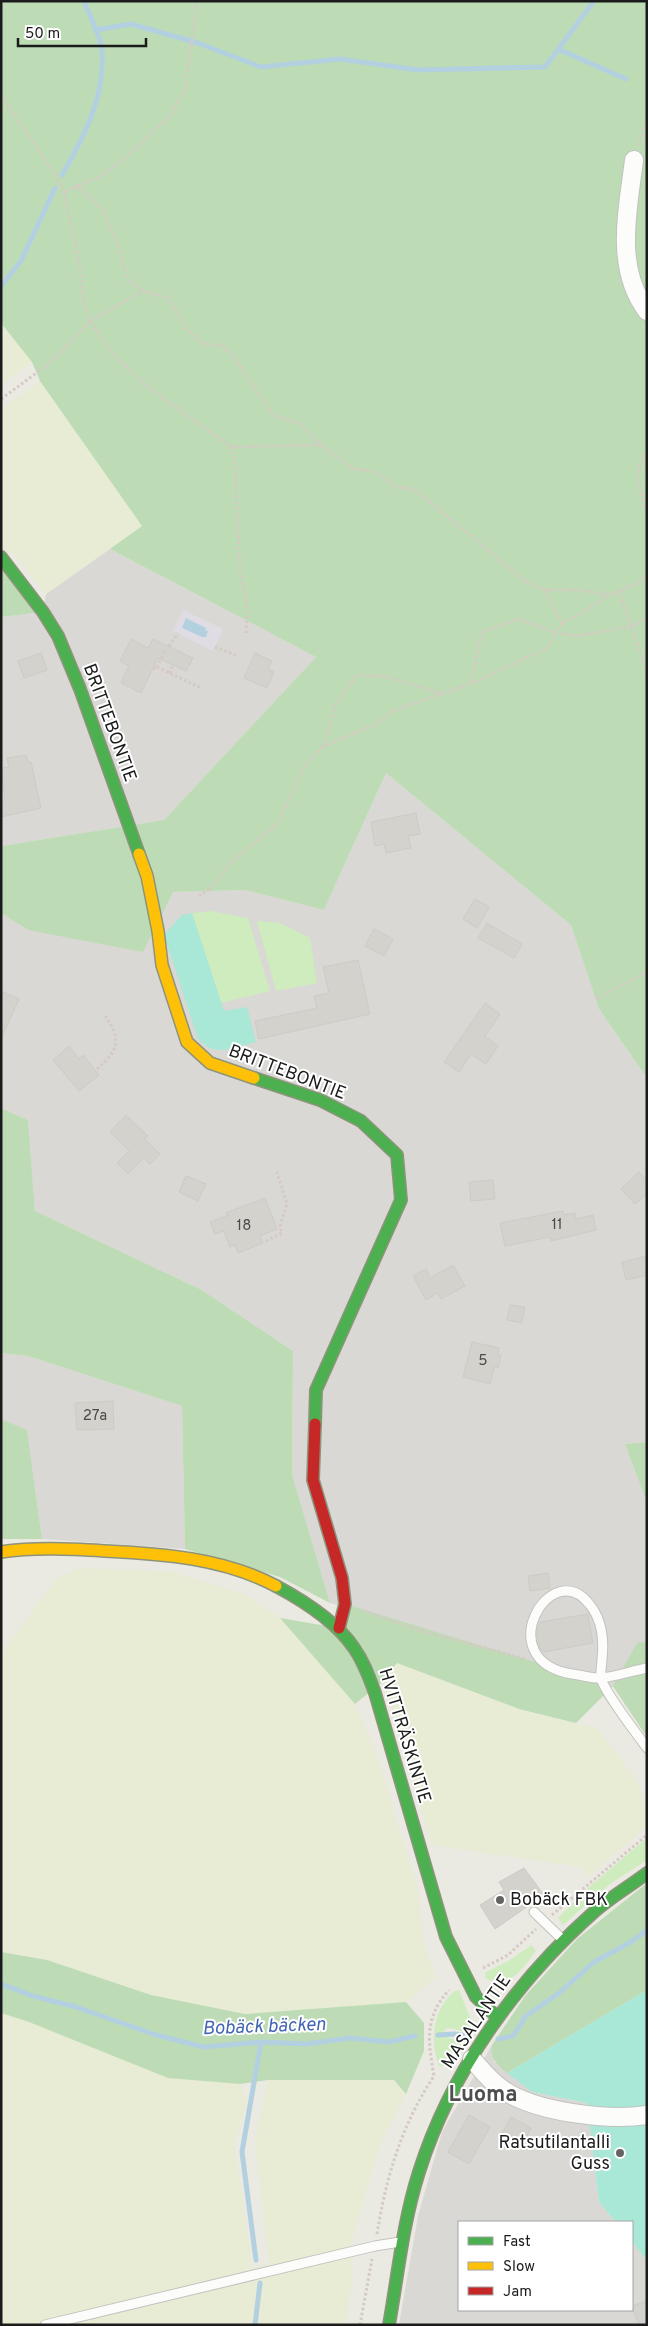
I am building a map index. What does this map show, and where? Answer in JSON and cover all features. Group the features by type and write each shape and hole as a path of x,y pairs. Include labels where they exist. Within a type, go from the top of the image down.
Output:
{"street":[{"path":"634,160 625,234 626,252 632,283 639,300 647,311"},
{"name":"BRITTEBONTIE","path":"1,557 43,612 58,636 80,689 147,876 158,931 162,965 187,1042 210,1063 320,1100 361,1121 396,1155 401,1200 316,1390 313,1480 342,1578 345,1604 339,1628"},
{"name":"HVITTRÄSKINTIE","path":"1,1552 53,1548 171,1554 216,1563 254,1575 289,1591 339,1628 359,1655 375,1693 446,1938 476,1997 498,2018"},
{"name":"MASALANTIE","path":"389,2325 404,2241 419,2174 440,2118 460,2078 512,1998 564,1941 596,1910 647,1873"},
{"path":"472,2059 501,2089 522,2100 581,2114 628,2118 647,2115"}],"lane":[{"path":"647,1668 601,1678 562,1672 543,1663 533,1648 530,1630 534,1614 544,1602 557,1592 569,1590 580,1594 591,1606 600,1623 603,1650 601,1678 647,1748"},
{"path":"534,1912 564,1941"},
{"path":"45,2325 374,2246 404,2241"}],"path":[{"path":"64,192 101,176 124,159 170,116 185,90 197,1"},
{"path":"1,96 55,174 64,192 80,266 84,304 90,322 114,355 145,385 231,447 321,445"},
{"path":"634,160 647,117"},
{"path":"76,186 102,209 116,237 128,280 143,291 168,298 186,328 202,343 221,346 232,354 274,415 299,423 321,445 353,469 374,471 396,487 414,489 525,581 544,590 582,590 609,595"},
{"path":"1,400 50,363 90,322 143,291"},
{"path":"231,447 235,461 240,574 247,600 246,634"},
{"path":"647,451 638,474 640,492 647,514"},
{"path":"199,896 213,886 231,862 278,823 305,765 324,746 374,725 394,710 470,684 547,648 562,623 579,615 609,595 638,583 647,574"},
{"path":"544,590 562,623"},
{"path":"618,591 632,626 647,676"},
{"path":"470,684 482,632 519,619 557,633 578,636 632,626 647,619"},
{"path":"169,646 178,634"},
{"path":"215,647 237,656"},
{"path":"165,651 155,667 201,688"},
{"path":"169,673 173,665"},
{"path":"324,746 335,706 357,675 388,677 442,694"},
{"path":"596,999 647,972"},
{"path":"97,1069 114,1054 117,1041 113,1027 105,1015"},
{"path":"266,1241 282,1233 280,1226 286,1204 277,1172"},
{"path":"345,1604 415,1629 543,1663"},
{"path":"360,2325 379,2220 400,2139 416,2103 434,2076 429,2032 433,2013"}],"shaded area":[{"path":"110,549 316,657 164,820 1,846 1,617 43,612 46,594"},
{"path":"183,610 223,629 213,651 173,631","holes":["186,619 205,630 182,628"]},
{"path":"386,773 571,925 599,1009 647,1078 647,1442 625,1444 647,1503 647,1737 613,1686 330,1603 292,1474 293,1351 202,1290 35,1211 28,1120 1,1108 1,913 28,930 172,892 245,890 324,910"},
{"path":"1,1353 28,1356 182,1406 185,1549 42,1539 27,1431 1,1419"},
{"path":"492,2045 494,2062 532,2092 587,2103 599,2202 615,2221 458,2221 458,2311 633,2311 633,2243 647,2261 647,2325 399,2325 418,2216 442,2132"}],"green space":[{"path":"1,1 647,1 647,1078 599,1009 571,925 386,773 324,910 245,890 173,892 143,952 28,930 1,913 1,846 164,820 316,657 110,549 142,526 40,381 32,362 1,323"},
{"path":"1,323 32,362 1,386"},
{"path":"40,381 142,526 46,594 16,556 1,548 1,410"},
{"path":"1,566 43,612 1,617"},
{"path":"211,911 248,918 270,991 221,1003 192,913"},
{"path":"192,913 224,1011 247,1007 256,1042 232,1049 218,1050 205,1045 198,1039 164,935 182,915"},
{"path":"257,921 280,923 310,938 317,983 276,991"},
{"path":"1,1108 28,1120 35,1211 202,1290 293,1351 292,1474 330,1603 280,1577 185,1549 182,1406 28,1356 1,1353"},
{"path":"1,1419 27,1430 42,1539 1,1539"},
{"path":"647,1442 647,1503 625,1444"},
{"path":"79,1568 173,1572 246,1595 280,1618 355,1704 375,1750 419,1894 422,1937 436,1977 406,2002 245,2014 151,1995 47,1960 1,1952 1,1655 56,1579"},
{"path":"345,1604 613,1686 576,1723 519,1709 397,1663 382,1682 355,1704 280,1618 338,1628"},
{"path":"647,1642 647,1737 613,1686 637,1643"},
{"path":"397,1663 519,1709 597,1728 638,1782 647,1816 647,1826 588,1877 581,1867 431,1845 401,1727 382,1682"},
{"path":"647,1838 647,1860 610,1884 563,1925 558,1918 588,1888"},
{"path":"647,1883 647,1990 507,2073 495,2061 492,2054 492,2045 525,1996 577,1939"},
{"path":"532,1945 536,1951 515,1976 501,1982 485,1978 486,1972 508,1961"},
{"path":"1,1952 47,1960 151,1995 245,2014 406,2002 424,2023 424,2051 406,2094 394,2080 268,2080 240,2084 168,2078 29,2022 1,2013"},
{"path":"459,1990 474,2028 453,2067 439,2066 434,2040 438,2014 447,1999","holes":["450,2028 468,2033 467,2036 455,2039 449,2038 444,2034 445,2029"]},
{"name":"Ratsutilantalli Guss","path":"647,1990 647,2261 633,2243 633,2221 615,2221 599,2202 587,2103 532,2092 507,2073"},
{"path":"1,2013 213,2081 240,2084 247,2102 234,2143 251,2256 250,2269 269,2264 255,2141 268,2080 394,2080 406,2094 381,2141 351,2242 352,2281 345,2325 1,2325"}],"water":[{"path":"186,618 206,628 205,630 208,631 206,637 182,628"}],"building":[{"path":"131,639 148,648 153,639 193,658 186,671 158,658 141,693 121,683 129,666 120,661"},
{"path":"41,653 47,670 24,678 18,661"},
{"path":"255,653 272,661 268,669 274,672 267,688 244,678"},
{"path":"26,755 28,762 31,762 41,808 1,817 1,801 5,800 1,768 9,767 7,758"},
{"path":"416,813 420,834 408,836 411,848 386,853 384,844 375,846 371,822"},
{"path":"475,899 489,907 477,928 463,919"},
{"path":"487,923 522,944 514,958 478,938"},
{"path":"374,929 393,939 384,956 365,946"},
{"path":"358,960 370,1014 259,1039 255,1021 317,1008 314,996 329,993 323,967"},
{"path":"1,991 19,999 1,1039"},
{"path":"485,1003 500,1014 485,1036 498,1046 486,1064 471,1054 459,1072 444,1062"},
{"path":"69,1046 79,1059 83,1055 99,1075 79,1091 53,1060"},
{"path":"126,1115 148,1136 145,1139 160,1154 150,1164 144,1158 128,1174 117,1163 129,1151 110,1132"},
{"path":"639,1172 647,1180 647,1194 635,1204 621,1189"},
{"path":"186,1176 206,1184 198,1201 179,1192"},
{"path":"493,1180 495,1199 471,1201 469,1182"},
{"path":"265,1198 277,1229 260,1236 263,1243 238,1253 235,1245 230,1247 224,1231 215,1234 210,1222 229,1215 225,1213"},
{"path":"563,1211 564,1215 575,1213 576,1219 593,1215 596,1230 551,1241 550,1237 505,1246 500,1223"},
{"path":"647,1256 647,1275 626,1280 622,1262"},
{"path":"453,1265 465,1286 441,1299 438,1293 426,1300 413,1276 426,1269 430,1278"},
{"path":"510,1305 525,1307 522,1323 507,1320"},
{"path":"472,1342 499,1348 498,1354 501,1355 498,1368 494,1367 490,1384 463,1377"},
{"path":"113,1401 114,1429 77,1430 75,1403"},
{"path":"548,1573 550,1588 530,1591 528,1576"},
{"path":"588,1614 593,1643 544,1652 540,1648 537,1633 540,1622"},
{"path":"524,1868 544,1895 495,1929 480,1905 504,1890 499,1882"},
{"path":"469,2115 490,2127 469,2164 448,2152"},
{"path":"511,2117 531,2128 522,2145 502,2134"},
{"path":"647,2301 647,2325 639,2325 633,2306"}],"waterway":[{"path":"62,175 85,131 100,85 102,69 101,46 98,33 84,1"},
{"path":"95,30 131,24 198,43 261,67 340,59 418,70 545,67 594,1"},
{"path":"558,49 626,79"},
{"path":"1,286 21,261 55,188"},
{"path":"498,2039 513,2036 526,2016 559,1993 594,1962 631,1942 647,1930"},
{"name":"Bobäck bäcken","path":"1,1984 33,1996 76,2007 156,2035 204,2047 261,2042 306,2044 350,2038 389,2042 415,2036"},
{"name":"Bobäck bäcken","path":"438,2035 454,2034 468,2036"},
{"path":"256,2260 242,2152 261,2042"},
{"path":"255,2325 260,2283"}],"traffic: fast":[{"path":"1,557 43,612 58,636 80,689 139,854"},
{"path":"254,1078 320,1100 361,1121 397,1155 401,1200 316,1390 315,1424"},
{"path":"276,1586 329,1620 347,1638 361,1659 375,1693 446,1937 476,1997 498,2018"},
{"path":"389,2325 413,2191 433,2135 449,2098 468,2063 489,2030 513,1998 566,1938 607,1901 647,1873"}],"traffic: slow":[{"path":"139,854 147,876 158,931 162,965 187,1042 210,1063 254,1078"},
{"path":"1,1552 27,1549 66,1549 171,1556 214,1563 235,1569 276,1586"}],"traffic: jam":[{"path":"315,1424 313,1480 342,1578 345,1604 339,1628"}],"place":[{"name":"Bobäck FBK","path":"500,1900"},
{"name":"Ratsutilantalli Guss","path":"620,2153"}],"district":[{"name":"Luoma","path":"483,2095"}]}
